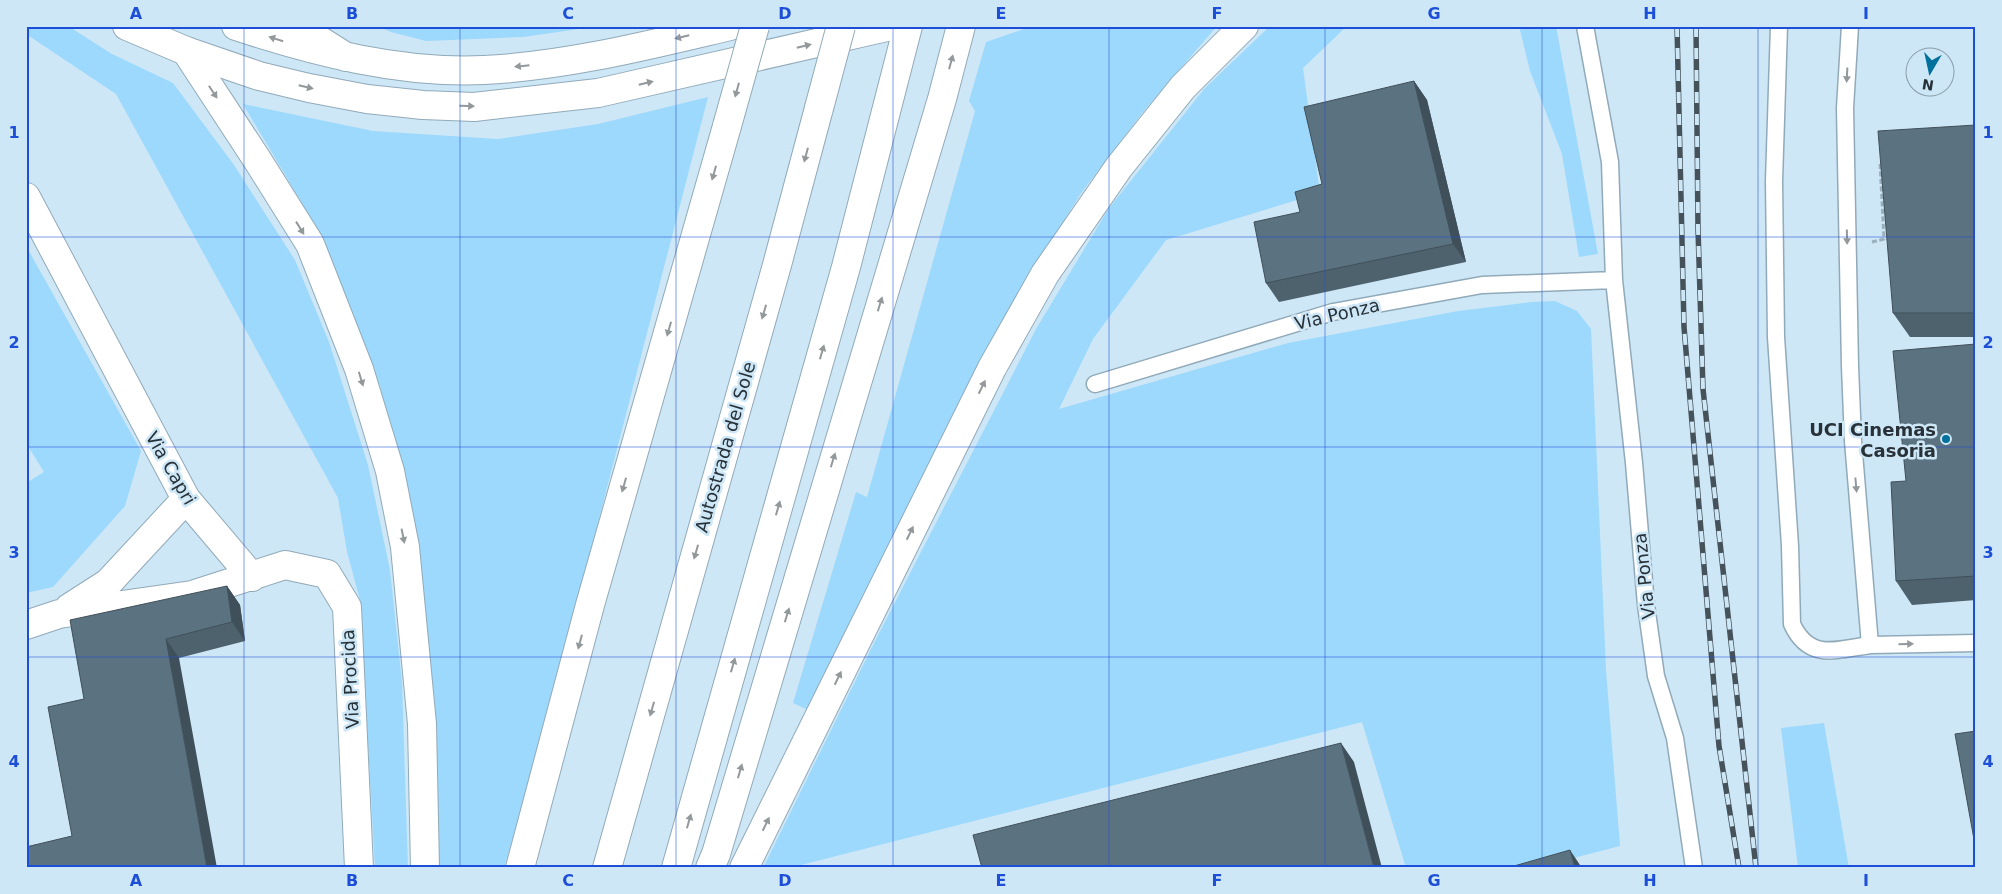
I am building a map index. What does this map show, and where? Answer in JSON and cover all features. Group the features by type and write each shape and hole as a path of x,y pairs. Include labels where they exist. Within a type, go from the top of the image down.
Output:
{"main road":[{"path":"127,26 186,51 259,76 309,88 367,99 423,105 474,107 598,94 891,26"},
{"path":"236,26 286,43 346,57 408,68 483,70 540,65 730,26"},
{"path":"297,26 346,57"},
{"path":"520,868 590,605 755,26"},
{"name":"Autostrada del Sole","path":"607,868 777,265 841,26"},
{"path":"676,868 846,267 908,26"},
{"path":"710,868 716,854 942,99 961,26"},
{"path":"744,868 992,368 1045,274 1119,167 1183,87 1244,26"},
{"path":"186,51 310,244 358,369 390,470 405,547 422,724 425,868"},
{"name":"Via Capri","path":"26,197 186,499 252,577"},
{"path":"60,614 108,583 186,499"},
{"name":"Via Procida","path":"252,577 285,565 327,574 347,607 359,868"},
{"path":"26,625 60,614 192,595 252,577"}],"lane":[{"name":"Via Ponza","path":"1584,26 1610,162 1614,280 1634,463 1646,605 1656,676 1675,738 1694,868"},
{"path":"1779,26 1774,181 1776,337 1790,546 1792,624 1798,635 1807,645 1824,651 1870,646 1976,643"},
{"path":"1850,26 1845,108 1850,366 1853,441 1870,646"},
{"name":"Via Ponza","path":"1095,384 1333,312 1482,285 1614,280"}],"path":[{"path":"1884,239 1880,163 1888,164"}],"shaded area":[{"path":"26,26 68,26 112,54 173,83 234,165 295,260 329,342 368,465 390,570 402,682 408,868 375,868 360,600 347,552 338,498 116,94 26,34"},
{"path":"377,26 600,26 523,37 426,41 391,32"},
{"path":"1033,26 1217,26 1143,112 1081,193 1001,324 815,699 806,709 793,703 856,492 867,497 975,111 969,101 986,42"},
{"path":"1270,26 1347,26 1303,68 1320,193 1166,240 1093,339 1059,409 1288,343 1458,311 1532,302 1555,301 1577,311 1591,329 1606,670 1620,846 1535,868 1406,868 1362,722 801,865 800,868 763,868 874,643 1036,329 1109,208 1205,88"},
{"path":"1519,26 1556,26 1598,254 1579,257 1562,154 1530,71"},
{"path":"708,97 555,689 504,868 435,868 418,550 380,386 319,232 243,104 373,131 498,139 598,124"},
{"path":"26,246 141,451 125,506 53,587 26,593 26,483 44,472 26,443"},
{"path":"1824,723 1849,868 1798,868 1781,728"}],"building":[{"path":"1414,81 1453,244 1266,283 1254,222 1300,212 1295,192 1322,184 1304,107"},
{"path":"1976,125 1976,313 1893,313 1878,131"},
{"name":"UCI Cinemas Casoria","path":"1976,344 1976,576 1896,581 1891,482 1906,481 1893,351"},
{"path":"227,586 232,622 166,639 207,868 26,868 26,847 72,836 48,707 84,699 70,620"},
{"path":"1976,731 1976,845 1975,845 1955,734"},
{"path":"1341,743 1374,868 982,868 973,835"},
{"path":"1570,850 1575,868 1507,868"}],"railway":[{"path":"1677,26 1684,327 1719,746 1739,868"},
{"path":"1696,26 1698,229 1703,389 1756,868"}],"place":[{"name":"UCI Cinemas Casoria","path":"1946,439"}]}
